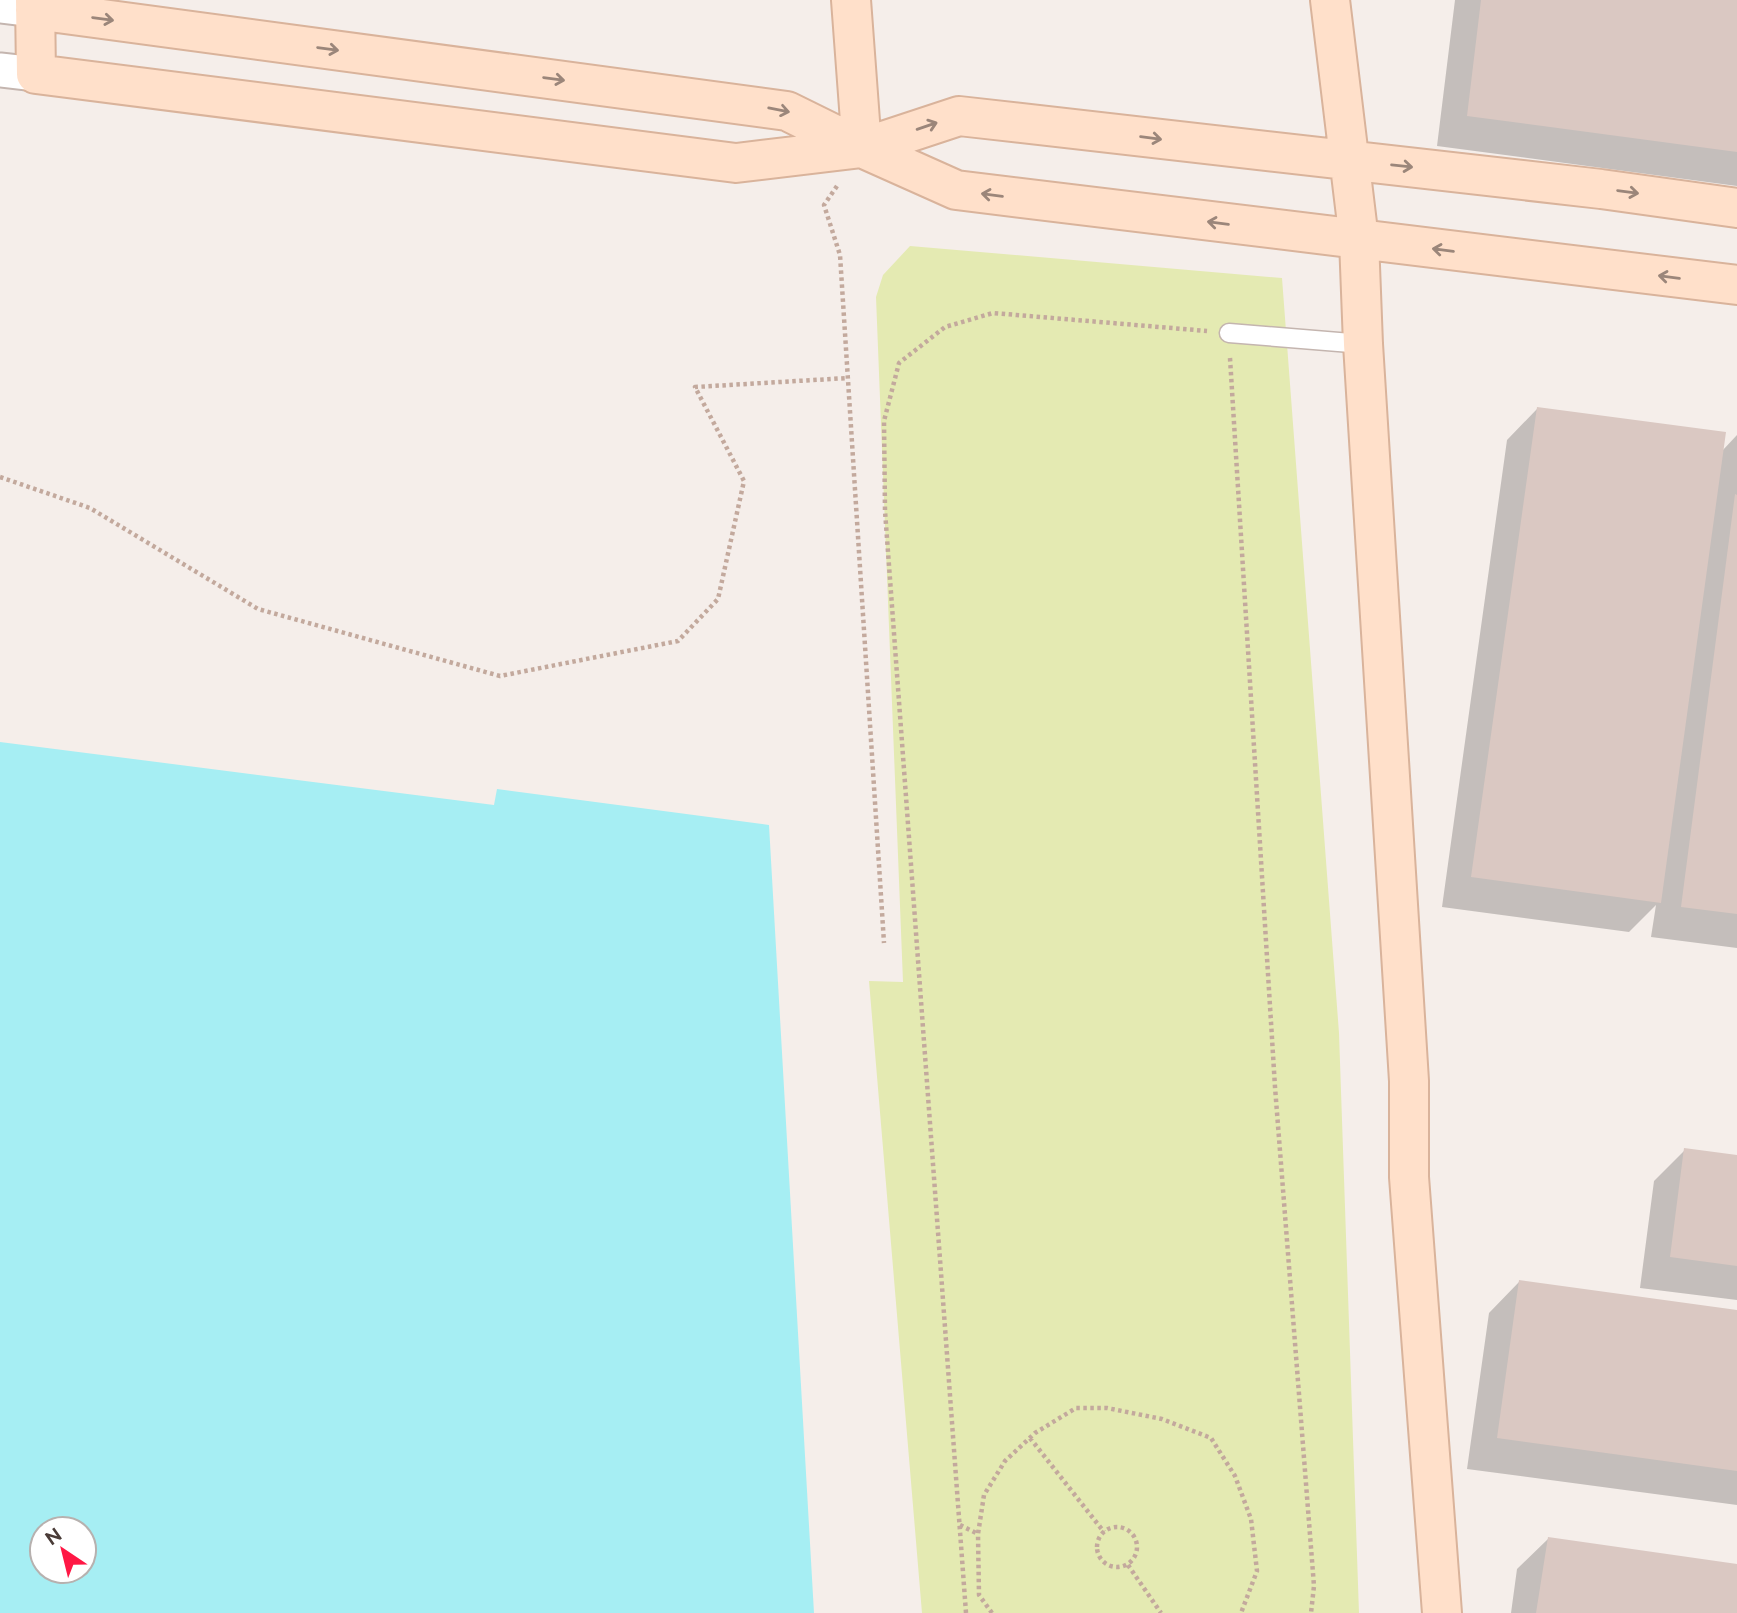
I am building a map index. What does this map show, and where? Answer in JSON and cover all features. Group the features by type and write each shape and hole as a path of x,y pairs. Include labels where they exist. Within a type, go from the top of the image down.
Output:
{"street":[{"path":"851,0 862,148"},
{"path":"1330,0 1359,240 1363,344 1409,1081 1409,1177 1442,1613"},
{"path":"1737,208 1350,160 958,116 862,148 736,163 18,72 23,5 787,111 862,148 956,190 1737,285"}],"lane":[{"path":"1229,333 1363,344"}],"path":[{"path":"862,148 824,205 840,256 884,943"},
{"path":"966,1613 885,511 884,421 899,363 944,327 993,313 1229,333 1275,1087 1314,1586 1311,1613"},
{"path":"0,477 90,508 258,609 500,676 678,641 718,599 744,481 695,387 848,378"},
{"path":"992,1613 979,1595 978,1534 984,1495 1005,1461 1030,1438 1076,1408 1107,1408 1162,1419 1211,1438 1235,1476 1251,1519 1257,1572 1241,1613"},
{"path":"1030,1438 1104,1532"},
{"path":"960,1525 978,1534"},
{"path":"1116,1527 1134,1535 1138,1548 1128,1565 1108,1566 1099,1557 1097,1544 1104,1532 1116,1527"},
{"path":"1128,1565 1161,1613"}],"green space":[{"path":"910,246 1282,278 1339,1033 1359,1613 922,1613 869,981 903,982 876,297 883,275"}],"water":[{"path":"0,742 494,805 497,789 769,825 814,1613 0,1613"}],"building":[{"path":"1481,0 1737,0 1737,152 1467,116"},
{"path":"1537,407 1726,432 1661,903 1471,877"},
{"path":"1735,494 1737,495 1737,914 1681,907"},
{"path":"1684,1148 1737,1155 1737,1266 1670,1257"},
{"path":"1519,1280 1737,1310 1737,1471 1497,1438"},
{"path":"1548,1537 1737,1564 1737,1613 1536,1613"}]}
